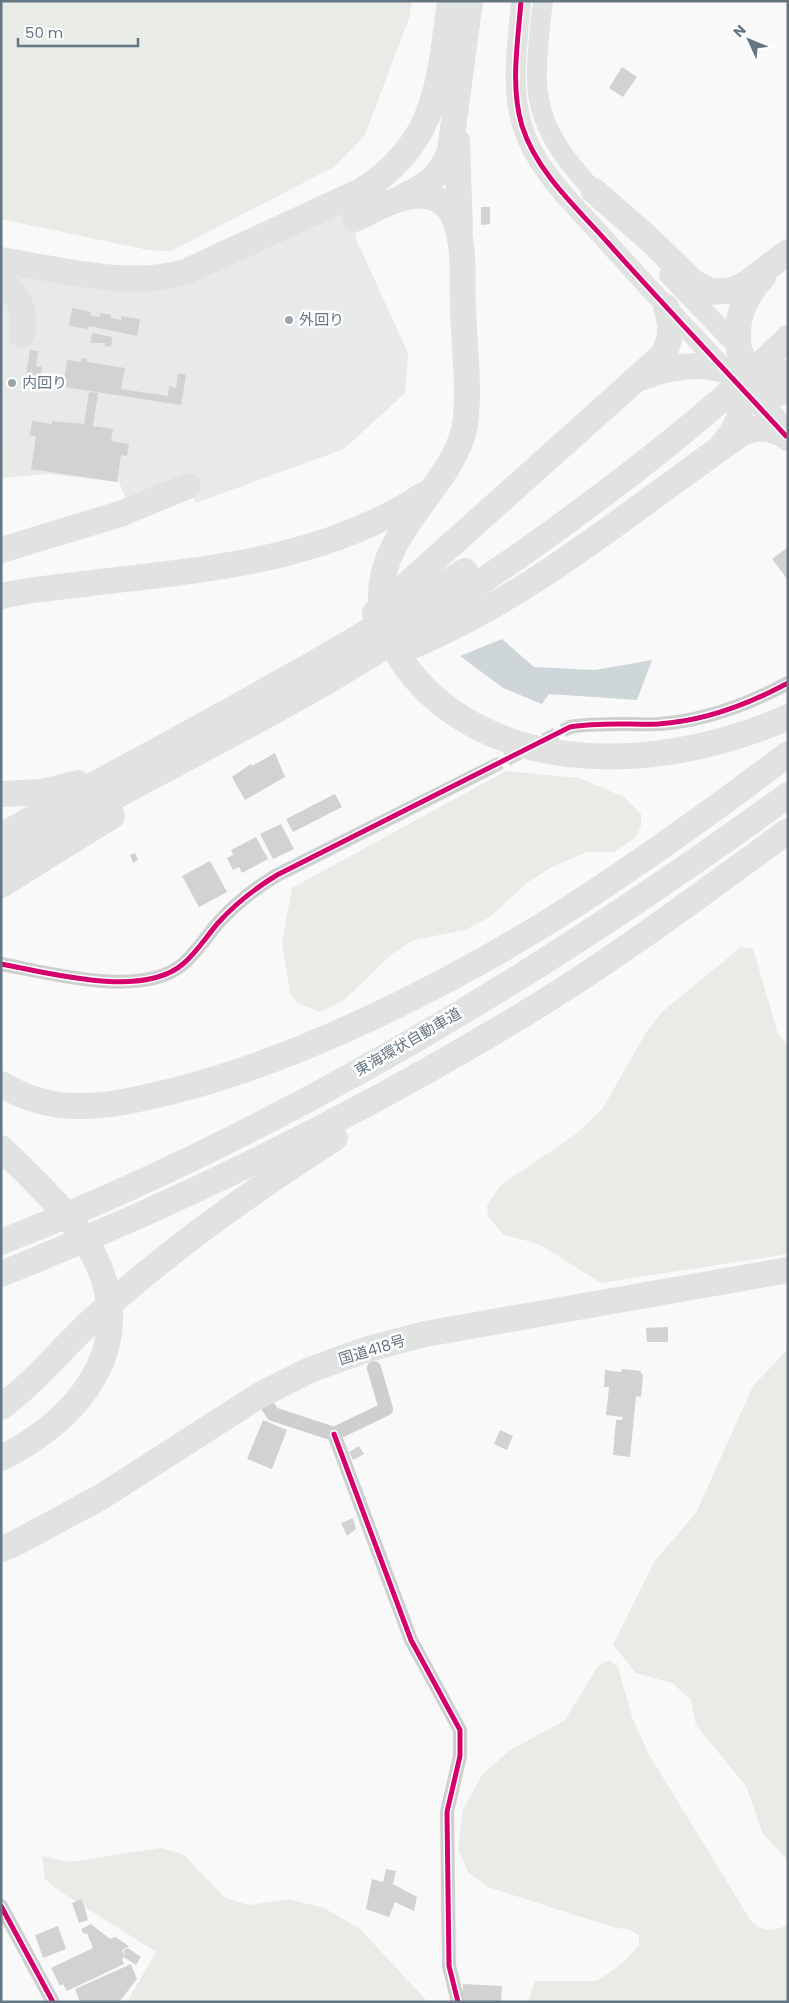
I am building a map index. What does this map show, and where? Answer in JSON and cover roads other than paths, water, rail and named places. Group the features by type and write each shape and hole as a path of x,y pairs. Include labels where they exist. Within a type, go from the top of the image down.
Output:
{"highway":[{"path":"1,260 123,279 154,280 170,277 194,268 361,191 376,181 400,159 419,135 426,121 437,88 450,1"},
{"path":"355,219 421,188 439,173 450,151 470,1"},
{"path":"456,113 466,419 458,447 439,482 404,532 386,565 381,596 382,613 393,646 409,671 448,708 480,728 521,744 596,756 656,754 690,748 752,731 788,717"},
{"path":"594,191 648,238 693,282 712,292 734,290 747,283 788,252"},
{"path":"398,200 423,196 439,200 454,216 461,239"},
{"path":"719,449 734,432 740,419 736,363 739,319 748,296 788,252"},
{"path":"1,283 12,290 21,304 24,318 22,335"},
{"path":"327,668 664,355 670,343 670,320 666,308"},
{"path":"1,885 72,843 500,548 705,402 782,334"},
{"path":"638,379 658,371 694,364 736,363 779,374 787,437"},
{"path":"736,363 780,393"},
{"path":"1,836 140,762 327,668 418,644 462,622 541,577 582,550 719,449 752,429 772,429 787,437"},
{"path":"1,596 217,568 295,552 322,544 384,518 423,495 439,482"},
{"path":"1,550 120,514 188,486"},
{"path":"1,860 226,738"},
{"path":"1,1084 24,1096 48,1103 77,1106 108,1104 145,1098 223,1077 315,1041 427,988 547,922 681,833 788,754"},
{"path":"1,794 42,792 70,786 140,762"},
{"name":"東海環状自動車道","path":"1,1242 156,1175 282,1112 389,1054 596,927 708,853 788,795"},
{"path":"1,1407 50,1364 99,1314 158,1262 219,1216 649,932 788,831"},
{"path":"1,1274 178,1198 319,1130 445,1061 543,1002"},
{"path":"1,1148 53,1202 90,1248 102,1272 109,1304 109,1335 97,1372 79,1399 41,1435 1,1458"},
{"path":"1,1170 53,1202"},
{"name":"国道418号","path":"1,1549 14,1544 102,1497 260,1394 310,1370 368,1349 425,1334 788,1270"}],"street":[{"path":"521,1 516,87 522,126 529,143 549,176 666,308 736,363"},
{"path":"543,1 537,63 539,101 554,140 565,158 736,363 787,437"},
{"path":"570,727 589,724 659,724 708,717 751,702 788,683"},
{"path":"1,964 92,981 132,982 164,974 182,965 234,907 256,888 277,875 488,769"},
{"path":"260,1394 273,1414 334,1434 386,1409 374,1368"},
{"path":"334,1434 411,1640 460,1730 460,1756 447,1812 449,1966 458,2002"},
{"path":"1,1906 53,2002"}],"tunnel":[{"path":"488,769 570,727"}],"place":[{"name":"外回り","path":"289,320"},
{"name":"内回り","path":"12,383"}]}
